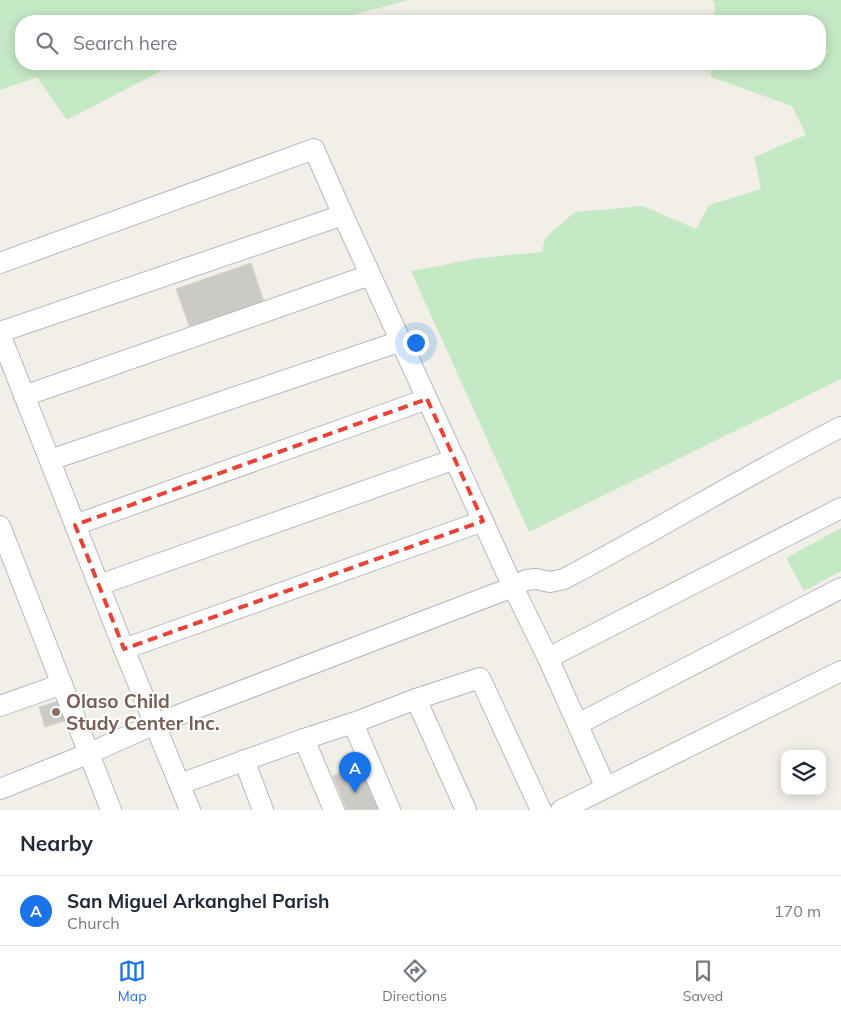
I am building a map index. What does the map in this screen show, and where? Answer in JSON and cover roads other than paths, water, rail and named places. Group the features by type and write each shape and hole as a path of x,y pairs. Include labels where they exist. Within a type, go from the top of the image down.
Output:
{"street":[{"path":"0,263 314,150 606,788"},
{"path":"190,810 124,649 0,333 343,215"},
{"path":"24,396 370,275"},
{"path":"50,460 401,341"},
{"path":"75,524 427,399"},
{"path":"0,789 155,724 513,587 526,580 536,579 550,582 564,579 795,451 841,428"},
{"path":"99,585 455,459"},
{"path":"548,658 841,508"},
{"path":"124,649 483,521"},
{"path":"0,526 112,810"},
{"path":"578,724 841,588"},
{"path":"562,810 841,671"},
{"path":"180,784 416,699 480,678 541,810"},
{"path":"0,706 62,684"},
{"path":"416,699 466,810"},
{"path":"353,723 390,810"},
{"path":"304,739 334,810"},
{"path":"244,760 263,810"}],"place":[{"name":"Olaso Child Study Center Inc.","path":"56,712"},
{"name":"San Miguel Arkanghel Parish","path":"355,793"}]}
